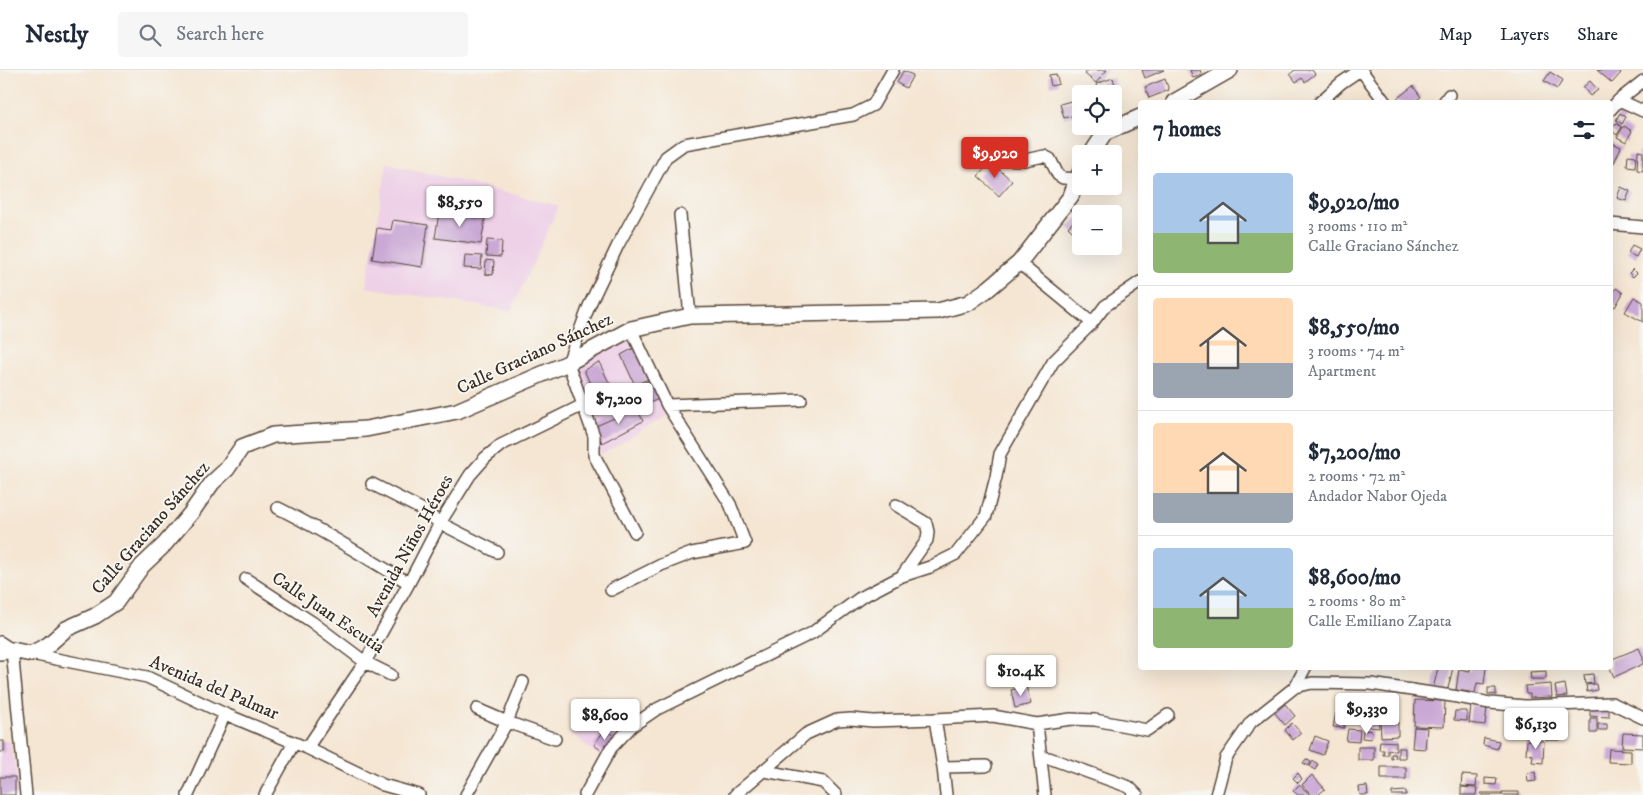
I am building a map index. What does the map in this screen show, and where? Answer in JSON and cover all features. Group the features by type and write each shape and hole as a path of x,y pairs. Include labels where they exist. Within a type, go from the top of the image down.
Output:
{"street":[{"path":"635,532 594,455 594,436 568,363 589,306 618,245 666,157 684,144 852,115 873,105 892,70"},
{"path":"1178,100 1230,70"},
{"path":"1322,100 1341,83 1360,70 1383,100"},
{"path":"1640,70 1643,74"},
{"path":"1613,107 1643,81"},
{"path":"1619,100 1643,111"},
{"path":"1097,145 1105,132 1138,118"},
{"path":"973,153 1000,159 1025,160 1044,156 1050,159 1058,175 1063,178 1072,176"},
{"name":"Calle Graciano Sánchez","path":"31,654 48,645 66,629 95,616 116,602 142,566 186,520 212,483 227,469 242,447 273,435 366,429 457,411 568,363 631,329 690,316 938,311 968,302 988,289 1019,264 1072,193"},
{"path":"680,215 690,316"},
{"path":"1613,224 1643,227"},
{"path":"1019,264 1092,323"},
{"path":"585,795 611,748 632,726 657,709 812,633 860,598 902,576 930,567 956,554 986,516 1000,454 1053,362 1092,323 1105,306 1138,283"},
{"path":"611,590 661,565 692,553 745,543 730,504 667,405 631,329"},
{"path":"667,405 801,400"},
{"name":"Avenida Niños Héroes","path":"307,748 365,662 440,523 470,475 485,458 501,445 583,405"},
{"path":"372,484 421,509 440,523 497,552"},
{"path":"896,505 926,522 928,532 927,540 902,576"},
{"path":"278,508 311,524 409,583"},
{"name":"Calle Juan Escutia","path":"246,579 312,622 365,662 391,675"},
{"path":"4,648 26,795"},
{"name":"Avenida del Palmar","path":"4,648 147,678 225,714 307,748 384,785 419,795"},
{"path":"1295,687 1304,670"},
{"path":"466,795 507,722 523,682"},
{"path":"1216,795 1226,758 1251,722 1295,687 1312,682 1371,684 1490,703 1525,706 1612,703 1643,718"},
{"path":"477,709 555,740"},
{"path":"188,795 225,714"},
{"path":"736,795 806,734 837,720 873,721 993,716 1037,724 1071,719 1095,720 1147,730 1168,715"},
{"path":"935,719 946,795"},
{"path":"1037,724 1045,795"},
{"path":"265,795 294,743"},
{"path":"1041,758 1049,758 1129,787 1137,795"},
{"path":"943,767 986,766"},
{"path":"765,771 823,782 836,795"},
{"path":"376,795 384,785"}],"shaded area":[{"path":"387,163 559,206 511,311 366,287"},
{"path":"632,337 669,414 601,455 572,364"},
{"path":"589,707 620,737 603,759 569,731"},
{"path":"0,741 10,741 21,795 0,795"}],"building":[{"path":"1088,70 1107,70 1096,83 1085,74"},
{"path":"1142,70 1164,70 1145,78"},
{"path":"1190,70 1200,70 1202,75 1193,78"},
{"path":"1295,70 1312,70 1315,74 1305,82 1302,78 1296,82 1290,74"},
{"path":"1597,70 1617,70 1621,73 1612,83"},
{"path":"903,71 913,75 906,88 897,83"},
{"path":"1550,72 1563,80 1557,89 1544,81"},
{"path":"1056,74 1059,84 1051,86 1049,75"},
{"path":"1113,78 1115,85 1096,85"},
{"path":"1165,79 1169,90 1149,98 1145,87"},
{"path":"1590,81 1598,90 1590,96 1583,87"},
{"path":"1413,86 1421,97 1416,100 1395,100"},
{"path":"1071,101 1072,116 1064,118 1060,104"},
{"path":"1620,113 1626,117 1622,124 1616,120"},
{"path":"1616,123 1622,127 1617,135 1613,132"},
{"path":"1624,126 1632,131 1626,142 1617,137"},
{"path":"1613,143 1621,147 1613,163"},
{"path":"1638,151 1643,152 1643,171 1637,170"},
{"path":"1628,155 1636,156 1635,167 1627,166"},
{"path":"991,162 1012,181 999,196 978,176"},
{"path":"1621,187 1630,191 1626,201 1617,198"},
{"path":"439,213 485,219 481,244 435,238"},
{"path":"393,220 428,225 422,267 372,259 377,228 391,230"},
{"path":"1072,223 1072,231 1068,227"},
{"path":"487,240 502,241 501,257 486,256"},
{"path":"1632,245 1640,249 1636,257 1628,253"},
{"path":"465,255 482,256 481,269 464,268"},
{"path":"486,260 494,261 493,275 485,274"},
{"path":"1633,269 1637,273 1633,277 1629,273"},
{"path":"1616,288 1623,293 1615,307 1613,306 1613,292"},
{"path":"1634,297 1643,302 1643,322 1625,312"},
{"path":"636,347 650,378 635,385 621,355"},
{"path":"599,362 620,405 603,413 584,370"},
{"path":"650,380 659,399 642,406 634,387"},
{"path":"637,408 643,421 602,443 596,426"},
{"path":"1639,648 1643,657 1643,664 1614,677 1611,670 1613,670 1613,659"},
{"path":"1438,670 1452,670 1447,692 1433,689"},
{"path":"1459,670 1486,670 1484,684 1477,683 1475,693 1456,690"},
{"path":"1546,671 1546,679 1531,679 1530,672"},
{"path":"1593,674 1594,683 1585,684 1584,675"},
{"path":"1551,684 1552,697 1530,698 1530,694 1526,694 1525,686"},
{"path":"1565,684 1567,696 1557,697 1555,686"},
{"path":"1596,684 1597,690 1587,692 1586,685"},
{"path":"1026,686 1031,704 1015,708 1011,690"},
{"path":"1488,688 1496,688 1496,695 1488,694"},
{"path":"1415,700 1445,701 1444,727 1414,726"},
{"path":"1361,702 1378,714 1379,728 1370,727 1352,711"},
{"path":"1285,704 1295,716 1285,725 1275,713"},
{"path":"1471,705 1487,707 1485,725 1469,723"},
{"path":"1590,707 1609,707 1609,717 1590,716"},
{"path":"590,710 604,721 597,729 583,718"},
{"path":"1455,711 1467,711 1467,721 1454,720"},
{"path":"1526,712 1535,712 1535,719 1526,718"},
{"path":"1336,713 1346,715 1344,728 1333,727"},
{"path":"1398,716 1398,736 1381,737 1380,717"},
{"path":"1590,718 1597,718 1597,733 1590,733"},
{"path":"1292,723 1301,733 1293,740 1285,730"},
{"path":"1598,724 1607,724 1607,730 1598,730"},
{"path":"1414,727 1427,728 1425,749 1412,748"},
{"path":"605,729 616,737 605,753 594,745"},
{"path":"1348,729 1360,730 1359,742 1346,741"},
{"path":"1546,729 1560,731 1560,740 1546,740"},
{"path":"1363,730 1372,731 1371,739 1362,738"},
{"path":"1623,733 1643,734 1643,748 1622,747"},
{"path":"1315,736 1328,741 1323,755 1310,750"},
{"path":"1484,738 1499,741 1497,749 1483,745"},
{"path":"1527,740 1544,741 1543,763 1532,762 1533,755 1526,754"},
{"path":"0,741 4,741 4,752 0,752"},
{"path":"1380,741 1396,742 1396,751 1388,750 1388,755 1383,755 1384,750 1379,750"},
{"path":"1358,747 1374,747 1374,760 1358,760"},
{"path":"1398,748 1405,748 1405,758 1398,758"},
{"path":"1609,749 1631,750 1631,763 1608,762"},
{"path":"1391,754 1395,754 1396,758 1391,759"},
{"path":"1306,759 1311,762 1309,766 1303,763"},
{"path":"1313,761 1318,764 1315,770 1310,767"},
{"path":"1381,767 1406,767 1406,779 1381,779"},
{"path":"1535,772 1536,781 1528,782 1527,773"},
{"path":"1298,773 1302,779 1298,783 1293,778"},
{"path":"1312,775 1325,789 1318,795 1312,795 1302,785"},
{"path":"1462,775 1477,776 1476,787 1461,786"},
{"path":"0,777 15,777 15,795 0,795"},
{"path":"1485,778 1497,779 1496,785 1485,784"},
{"path":"1299,785 1311,795 1298,795 1293,791"},
{"path":"1367,786 1368,795 1360,795 1359,787"},
{"path":"1461,787 1477,788 1476,795 1461,795"},
{"path":"1406,791 1406,795 1392,795 1392,792"},
{"path":"1502,792 1519,792 1519,795 1502,795"},
{"path":"1481,793 1502,793 1502,795 1481,795"}]}
